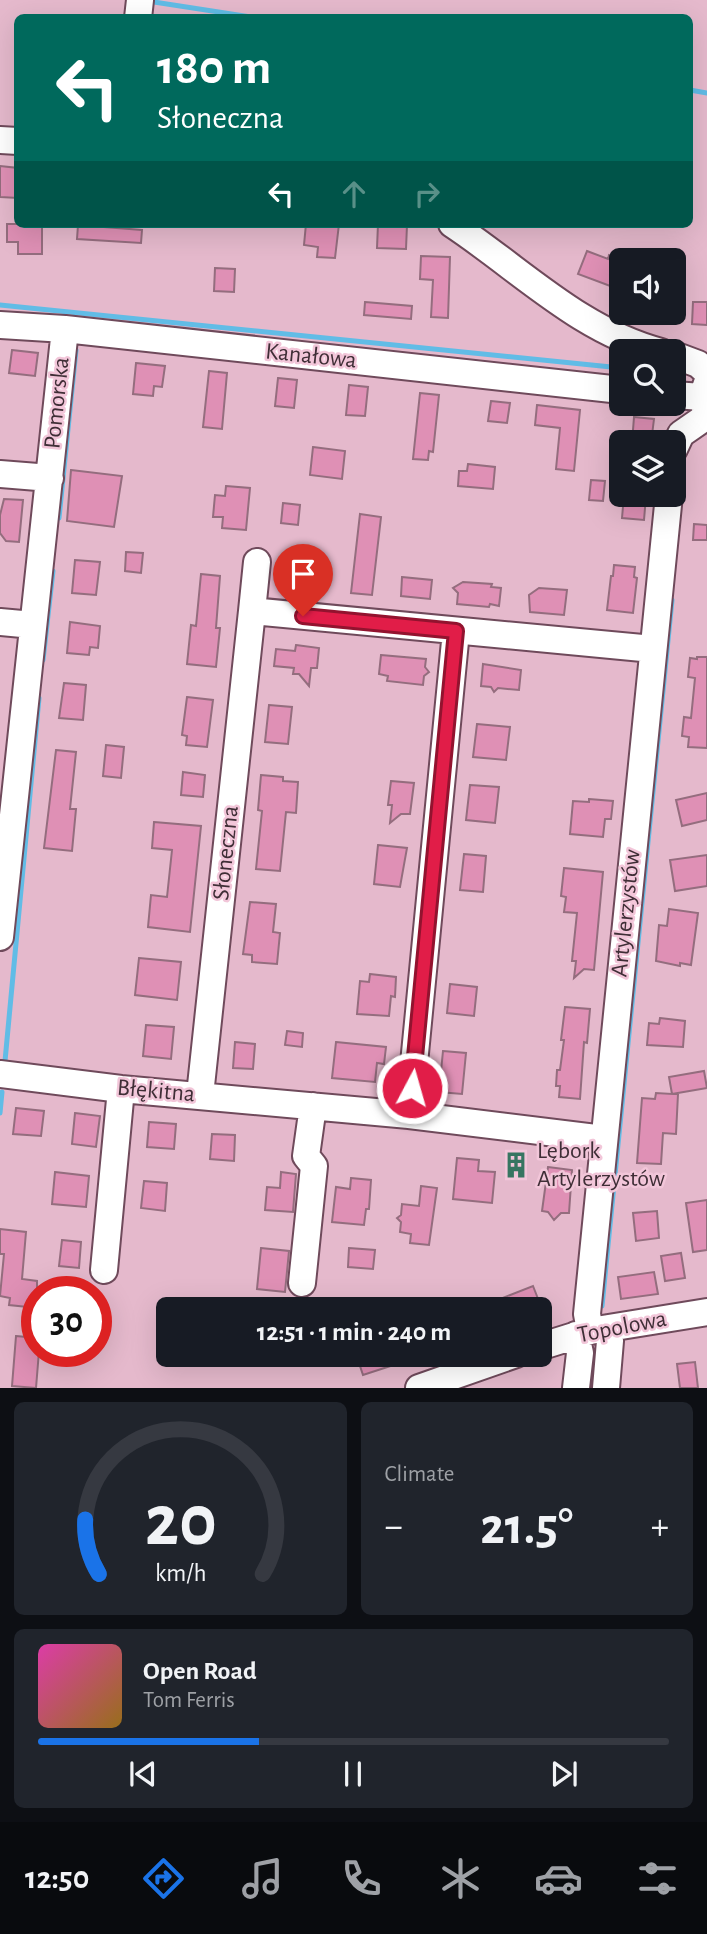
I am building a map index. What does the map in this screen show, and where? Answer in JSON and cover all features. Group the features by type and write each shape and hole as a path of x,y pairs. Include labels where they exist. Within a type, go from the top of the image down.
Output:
{"street":[{"path":"458,228 588,322 622,339"},
{"name":"Kanałowa","path":"0,325 65,329 609,389"},
{"name":"Pomorska","path":"0,937 9,767 33,625 65,329"},
{"path":"686,359 689,360 706,396"},
{"path":"686,396 706,396"},
{"path":"684,430 706,396"},
{"name":"Pomorska","path":"0,474 50,478"},
{"name":"Artylerzystów","path":"576,1388 580,1353 591,1331 587,1314 668,507"},
{"name":"Słoneczna","path":"200,1095 257,562"},
{"path":"252,611 653,649"},
{"path":"0,622 33,625"},
{"path":"409,1115 456,631"},
{"name":"Błękitna","path":"0,1074 121,1089 409,1115 604,1139"},
{"path":"104,1270 121,1089"},
{"path":"302,1283 314,1166 306,1156 313,1106"},
{"name":"Topolowa","path":"552,1343 591,1331 707,1312"},
{"path":"591,1331 610,1341 606,1388"},
{"path":"419,1388 479,1367"}],"building":[{"path":"0,166 14,168 14,198 0,197"},
{"path":"7,224 14,224 14,228 42,228 42,254 18,254 18,242 7,242"},
{"path":"78,228 142,230 141,243 77,239"},
{"path":"306,228 339,228 335,258 317,257 318,247 304,245"},
{"path":"378,228 407,228 406,249 377,248"},
{"path":"587,251 608,259 609,255 609,286 578,274"},
{"path":"421,256 450,257 448,318 431,317 433,280 420,279"},
{"path":"215,268 235,269 234,292 214,291"},
{"path":"365,302 412,306 411,319 364,315"},
{"path":"693,302 707,302 707,325 692,324"},
{"path":"12,350 38,353 35,376 9,373"},
{"path":"136,363 165,366 162,387 154,386 153,396 133,394"},
{"path":"209,371 227,373 222,429 203,427"},
{"path":"278,378 297,380 294,408 275,406"},
{"path":"349,385 368,387 365,416 346,415"},
{"path":"420,393 439,395 433,452 429,451 428,460 413,459"},
{"path":"491,401 510,403 507,423 488,421"},
{"path":"537,405 580,410 574,471 556,469 560,428 535,425"},
{"path":"634,417 654,419 653,430 633,430"},
{"path":"313,447 345,451 342,479 310,475"},
{"path":"468,464 495,467 493,489 458,486 459,471 467,471"},
{"path":"71,470 122,476 114,527 67,521"},
{"path":"591,480 605,481 603,501 589,500"},
{"path":"226,486 250,488 246,530 222,528 223,517 213,517 215,495 225,496"},
{"path":"4,499 23,500 19,542 6,541 0,533 0,515"},
{"path":"283,503 300,505 298,525 281,523"},
{"path":"623,507 645,507 644,520 622,518"},
{"path":"360,514 381,517 372,595 351,593"},
{"path":"694,524 707,525 707,540 693,540"},
{"path":"126,552 143,553 141,573 125,571"},
{"path":"75,560 100,562 96,595 72,593"},
{"path":"291,563 321,568 319,588 285,586 283,569"},
{"path":"614,565 635,567 634,577 637,578 633,613 607,610"},
{"path":"201,574 220,576 216,628 220,628 216,667 187,664 191,625 196,626"},
{"path":"402,577 432,580 430,599 401,596"},
{"path":"463,582 492,584 491,587 501,588 499,606 457,604 458,593 453,588"},
{"path":"539,588 567,590 564,615 530,612 529,595"},
{"path":"70,622 100,626 98,648 90,647 89,655 67,653"},
{"path":"296,645 319,648 317,668 311,668 309,686 299,674 293,674 294,668 274,666 276,649 295,651"},
{"path":"381,655 426,659 425,667 429,672 424,676 423,685 387,681 388,676 379,674"},
{"path":"707,657 707,748 688,747 689,737 682,736 684,717 691,718 695,678 688,677 690,658"},
{"path":"483,664 521,670 519,690 498,688 494,692 491,687 481,686"},
{"path":"64,683 86,685 83,720 59,718"},
{"path":"187,697 213,700 207,747 186,745 187,736 182,735"},
{"path":"269,705 292,707 288,744 265,742"},
{"path":"477,724 510,727 506,760 473,757"},
{"path":"106,745 124,747 121,778 103,776"},
{"path":"56,750 76,752 70,809 76,809 72,851 44,848"},
{"path":"183,772 205,775 203,797 181,795"},
{"path":"261,775 283,777 283,781 298,782 296,813 286,812 280,871 256,869 262,811 258,810"},
{"path":"391,781 414,783 410,814 401,814 390,823 392,805 388,805"},
{"path":"470,785 499,787 495,823 466,820"},
{"path":"707,793 707,820 682,826 676,800"},
{"path":"589,799 613,801 611,819 605,819 603,837 570,834 573,801 589,802"},
{"path":"154,822 201,826 190,932 148,927 151,895 167,897 172,850 152,848"},
{"path":"378,845 407,848 400,887 374,884"},
{"path":"464,854 486,856 483,892 460,890"},
{"path":"707,855 707,886 675,891 670,860"},
{"path":"564,868 603,872 594,970 584,969 574,978 576,961 572,961 577,913 564,912 566,897 561,896"},
{"path":"250,902 276,904 273,932 280,933 277,964 252,962 252,955 243,954"},
{"path":"669,909 698,913 691,965 680,963 680,966 656,961 659,925 667,926"},
{"path":"139,958 181,962 177,1000 135,995"},
{"path":"370,974 396,977 395,997 391,996 389,1016 357,1014 360,981 369,982"},
{"path":"450,984 477,987 474,1016 447,1013"},
{"path":"565,1007 590,1009 587,1043 584,1042 580,1099 559,1097 560,1086 556,1086 564,1040 561,1040"},
{"path":"660,1018 685,1021 683,1047 647,1045 649,1023 659,1024"},
{"path":"146,1025 174,1027 171,1059 143,1056"},
{"path":"287,1031 303,1033 302,1047 285,1045"},
{"path":"235,1042 255,1044 253,1069 233,1068"},
{"path":"336,1042 386,1047 384,1064 377,1063 375,1082 332,1078"},
{"path":"443,1051 466,1053 462,1094 439,1092"},
{"path":"704,1071 707,1088 672,1094 669,1077"},
{"path":"656,1093 678,1094 676,1134 663,1133 661,1164 637,1163 642,1098 655,1099"},
{"path":"16,1108 44,1111 41,1136 13,1134"},
{"path":"75,1113 100,1116 96,1147 72,1144"},
{"path":"149,1122 176,1124 174,1149 147,1147"},
{"path":"212,1134 235,1135 234,1161 210,1159"},
{"path":"457,1158 479,1160 478,1171 495,1172 492,1203 453,1199"},
{"path":"548,1167 572,1170 569,1213 561,1213 554,1220 548,1212 542,1211"},
{"path":"55,1172 89,1176 86,1207 52,1204"},
{"path":"281,1172 296,1174 293,1212 265,1210 267,1187 280,1188"},
{"path":"351,1178 371,1180 369,1209 366,1209 364,1225 332,1222 336,1187 350,1189"},
{"path":"144,1181 167,1183 165,1211 141,1208"},
{"path":"421,1186 437,1188 429,1245 410,1243 411,1234 400,1232 401,1222 397,1218 401,1215 402,1204 419,1206"},
{"path":"707,1200 707,1250 693,1252 686,1203"},
{"path":"657,1211 659,1238 636,1241 633,1213"},
{"path":"0,1229 26,1232 21,1306 9,1305 10,1298 0,1296 4,1254 0,1254"},
{"path":"62,1240 81,1242 79,1268 59,1266"},
{"path":"261,1248 289,1251 285,1292 257,1289"},
{"path":"349,1248 375,1250 373,1269 348,1267"},
{"path":"681,1253 685,1278 665,1281 661,1256"},
{"path":"654,1272 658,1294 621,1299 618,1277"},
{"path":"533,1286 537,1297 505,1297"},
{"path":"16,1336 21,1336 21,1367 38,1367 36,1388 12,1386"},
{"path":"695,1362 698,1388 680,1388 677,1364"},
{"path":"360,1367 387,1367 363,1375"}],"waterway":[{"path":"154,2 232,14"},
{"path":"693,91 707,93"},
{"path":"0,305 609,367"},
{"path":"59,518 76,350"},
{"path":"43,660 53,571"},
{"path":"602,1306 672,600"},
{"path":"5,1061 39,698"},
{"path":"0,1113 2,1092"}],"place":[{"name":"Lębork Artylerzystów","path":"516,1165"}],"route":[{"path":"303,616 456,631 412,1088"}]}
